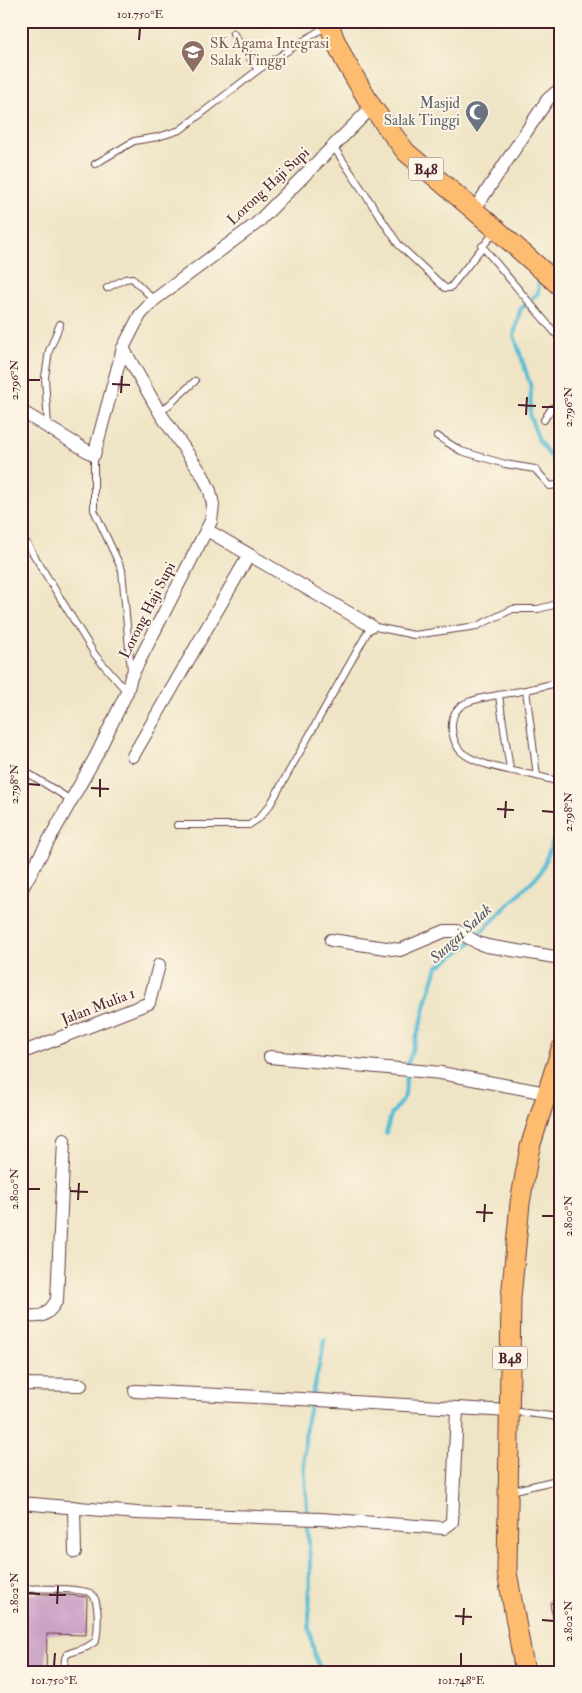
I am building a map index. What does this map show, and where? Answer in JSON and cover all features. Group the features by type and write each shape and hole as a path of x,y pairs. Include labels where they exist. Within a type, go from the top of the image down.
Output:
{"main road":[{"name":"B48","path":"328,23 345,61 372,106 406,152 561,287"},
{"name":"B48","path":"524,1663 507,1572 511,1298 520,1203 530,1147 561,1049"},
{"path":"524,1663 538,1672"}],"street":[{"path":"474,210 548,99 561,88"},
{"name":"Lorong Haji Supi","path":"94,455 123,348 140,315 154,300 256,223 372,106"},
{"name":"Lorong Haji Supi","path":"21,890 96,756 127,692 132,677 211,521 213,505 203,476 160,413 123,348"},
{"path":"21,411 94,455"},
{"path":"207,530 371,626"},
{"path":"134,756 249,555"},
{"path":"331,940 400,950 445,931 457,931 472,940 561,958"},
{"name":"Jalan Mulia 1","path":"21,1053 149,1003 159,965"},
{"path":"270,1057 441,1072 546,1093"},
{"path":"21,1316 41,1317 51,1310 56,1300 64,1140"},
{"path":"21,1384 80,1385"},
{"path":"135,1391 509,1411"},
{"path":"21,1503 138,1513 320,1519 444,1528 452,1522 457,1409"},
{"path":"74,1507 76,1552"},
{"path":"557,1606 561,1622"}],"lane":[{"path":"95,164 134,141 158,137 180,130 258,70 328,23"},
{"path":"233,33 258,70"},
{"path":"333,146 399,245 445,288 450,288 496,229"},
{"path":"482,246 561,340"},
{"path":"108,288 125,279 132,278 154,300"},
{"path":"48,428 45,377 49,351 60,324"},
{"path":"160,413 195,381"},
{"path":"544,420 551,409 561,402"},
{"path":"437,436 461,451 505,464 535,469 550,486 561,484"},
{"path":"94,455 94,510 122,570 132,677"},
{"path":"21,534 95,654 127,692"},
{"path":"177,825 249,825 258,819 270,805 371,626 414,636 477,626 513,609 538,609 561,603"},
{"path":"561,682 473,700 456,710 452,718 454,739 463,754 480,761 561,782"},
{"path":"526,690 537,776"},
{"path":"499,696 510,769"},
{"path":"26,772 70,800"},
{"path":"509,1411 551,1416 561,1420"},
{"path":"507,1492 561,1479"},
{"path":"21,1589 82,1590 92,1594 95,1598 97,1607 96,1641 87,1647 67,1654 64,1672"}],"building":[{"path":"21,1594 58,1594 87,1597 86,1635 47,1634 46,1672 21,1672"}],"waterway":[{"name":"Sungai Salak","path":"553,266 561,260"},
{"name":"Sungai Salak","path":"539,280 538,293 520,310 514,335 531,387 530,416 539,441 558,466 561,485"},
{"name":"Sungai Salak","path":"386,1133 391,1115 405,1096 407,1066 437,967 466,947 541,872 561,820"},
{"path":"322,1672 315,1656 309,1629 310,1561 304,1458 306,1424 325,1339"}],"place":[{"name":"SK Agama Integrasi Salak Tinggi","path":"193,73"},
{"name":"Masjid Salak Tinggi","path":"477,133"}]}
